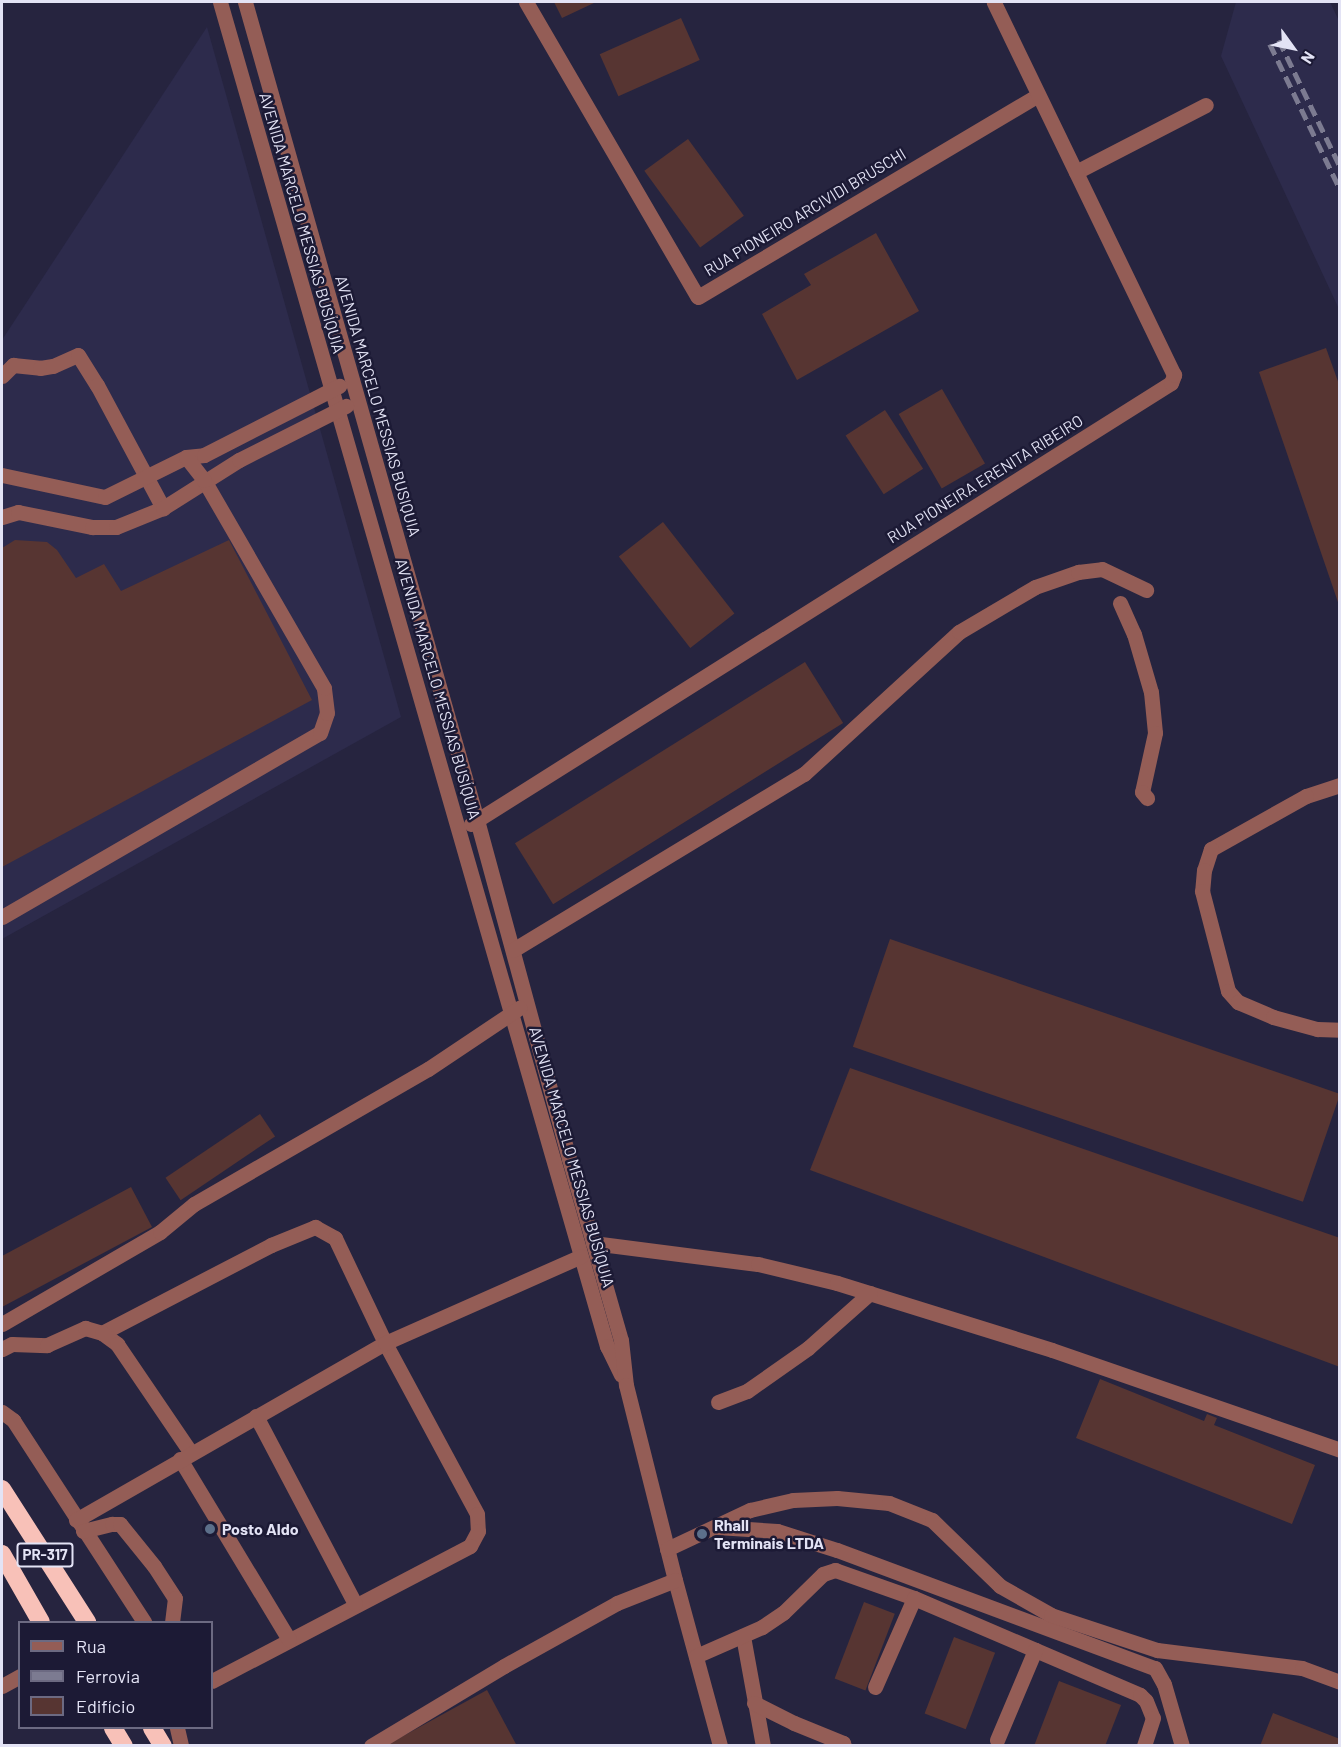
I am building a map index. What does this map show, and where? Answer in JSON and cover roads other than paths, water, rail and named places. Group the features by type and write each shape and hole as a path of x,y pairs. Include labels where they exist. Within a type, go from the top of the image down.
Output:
{"highway":[{"name":"PR-317","path":"2,1489 86,1621"},
{"name":"PR-317","path":"2,1554 40,1621"},
{"path":"113,1729 124,1746"},
{"path":"153,1729 163,1746"}],"street":[{"name":"AVENIDA MARCELO MESSIAS BUSÍQUIA","path":"219,2 512,1012 561,1162 593,1243 621,1340 626,1385 720,1746"},
{"name":"AVENIDA MARCELO MESSIAS BUSIQUIA","path":"244,2 477,820"},
{"name":"RUA PIONEIRO ARCIVIDI BRUSCHI","path":"526,2 698,297 1038,94"},
{"name":"RUA PIONEIRA ERENITA RIBEIRO","path":"460,831 1171,383 1174,375 993,2"},
{"path":"1076,172 1206,105"},
{"path":"2,376 13,365 40,368 53,366 78,355 163,508"},
{"path":"2,475 105,497 186,457 204,455 352,379"},
{"path":"2,518 18,512 92,527 116,527 163,508 239,460 358,400"},
{"path":"230,441 239,460"},
{"path":"2,917 320,734 327,713 324,688 204,480 186,457"},
{"path":"513,950 804,774 959,632 1035,587 1078,572 1102,568 1146,590"},
{"path":"1120,603 1134,633 1151,692 1155,733 1142,792 1147,798"},
{"path":"1340,785 1306,796 1211,849 1203,870 1202,891 1228,992 1238,1002 1295,1023 1317,1029 1340,1030"},
{"name":"AVENIDA MARCELO MESSIAS BUSÍQUIA","path":"477,820 527,1003 581,1256 607,1346 626,1385"},
{"path":"2,1324 160,1232 194,1204 428,1069 527,1003"},
{"path":"102,1333 271,1245 315,1227 335,1238 385,1343 477,1514 478,1532 470,1546 355,1604 213,1680"},
{"path":"593,1243 758,1264 870,1293 1052,1350 1340,1450"},
{"path":"80,1525 185,1456 385,1343 581,1256"},
{"path":"718,1402 747,1391 808,1348 870,1293"},
{"path":"2,1348 12,1344 47,1345 85,1328 102,1333 117,1344 185,1456 289,1640"},
{"path":"2,1412 13,1420 143,1621"},
{"path":"256,1416 355,1604"},
{"path":"667,1549 750,1510 793,1500 837,1498 889,1503 932,1520 1000,1586 1051,1615 1157,1650 1302,1668 1340,1682"},
{"path":"80,1525 120,1524 175,1598 172,1621"},
{"path":"717,1527 777,1531 837,1550 1155,1668 1164,1684 1182,1746"},
{"path":"696,1656 743,1636 776,1618 823,1574 835,1570 914,1598 1140,1695 1146,1701 1153,1718 1144,1746"},
{"path":"371,1746 504,1666 616,1603 675,1580"},
{"path":"874,1687 914,1598"},
{"path":"743,1636 763,1746"},
{"path":"997,1740 1035,1650"},
{"path":"2,1686 18,1677"},
{"path":"754,1703 794,1723 843,1743 844,1746"},
{"path":"177,1729 181,1746"}],"railway":[{"path":"1279,40 1340,166"},
{"path":"1270,44 1340,189"}],"place":[{"name":"Posto Aldo","path":"210,1529"},
{"name":"Rhall Terminais LTDA","path":"702,1534"}]}
